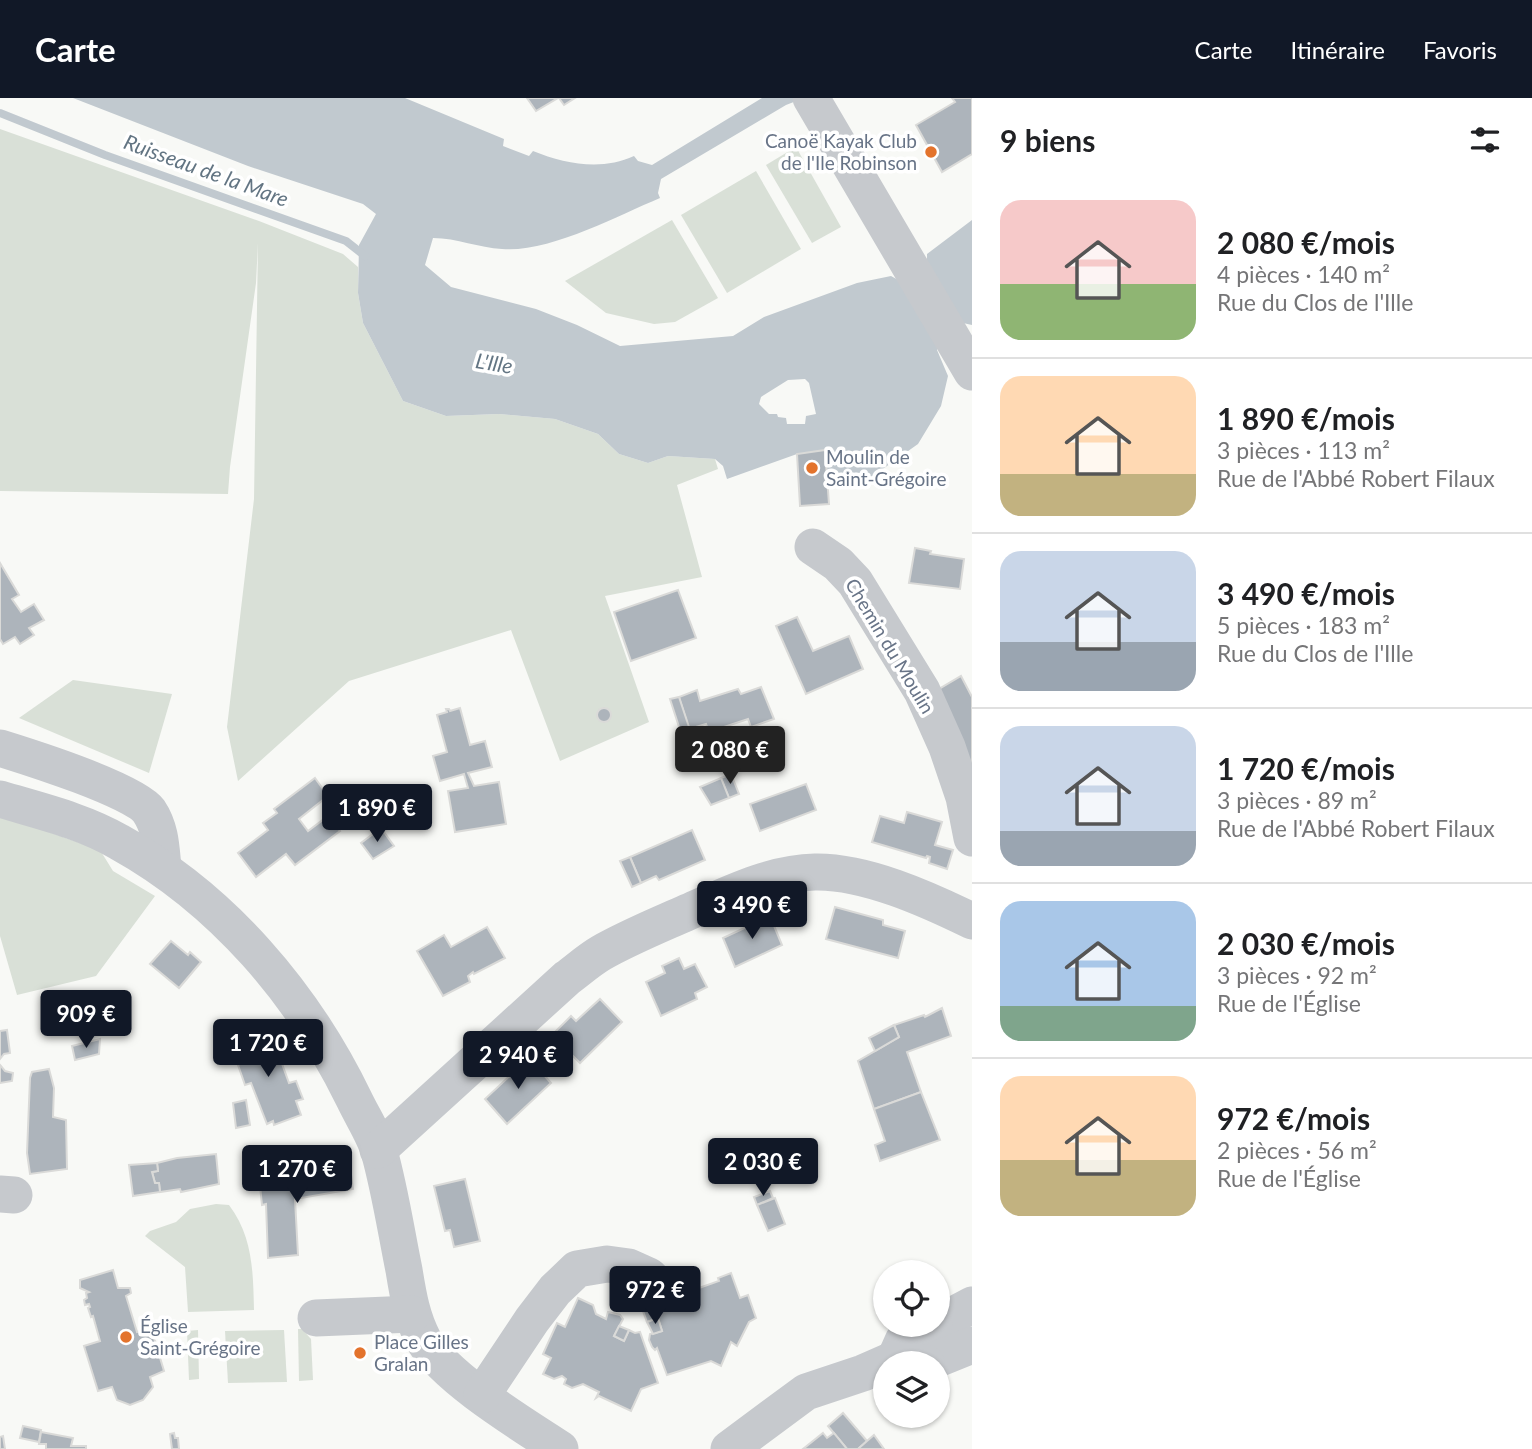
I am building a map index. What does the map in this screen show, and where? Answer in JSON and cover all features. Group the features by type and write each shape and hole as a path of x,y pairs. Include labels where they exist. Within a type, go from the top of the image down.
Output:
{"street":[{"path":"818,110 972,372"},
{"name":"Chemin du Moulin","path":"813,547 838,564 855,582 922,691 947,747 964,797 972,838"},
{"path":"0,748 70,771 147,808 160,836 163,868"},
{"path":"0,799 76,823 117,840 163,868 222,918 275,974 310,1018 338,1065 378,1150 412,1314 425,1342 440,1360 482,1395 560,1449"},
{"path":"378,1150 567,978 600,954 658,925 761,881 791,874 817,872 850,876 887,885 972,921"},
{"path":"482,1395 532,1320 555,1290 577,1269 607,1264 629,1266 649,1276 661,1288"},
{"path":"950,1317 972,1305"},
{"path":"316,1318 412,1314"},
{"path":"910,1351 903,1341 911,1337"},
{"path":"950,1352 972,1345"},
{"path":"729,1449 806,1392 873,1374"}],"shaded area":[{"path":"0,129 259,221 343,254 358,267 358,293 363,323 403,401 446,416 499,414 555,419 598,434 619,454 648,463 668,456 715,459 718,469 677,485 702,577 605,596 649,722 560,761 511,630 349,681 238,781 227,727 254,499 258,243 256,283 228,494 0,491"},
{"path":"796,147 841,227 812,243 766,165"},
{"path":"756,171 801,249 727,293 681,215"},
{"path":"672,220 718,298 675,322 654,324 606,313 565,281"},
{"path":"73,680 172,694 149,773 19,718"},
{"path":"0,815 100,850 113,871 155,896 96,976 17,995 0,936"},
{"path":"216,1204 229,1205 243,1229 252,1268 254,1310 188,1312 185,1267 145,1236 150,1231 176,1222 190,1209"},
{"path":"298,1329 302,1329 311,1339 313,1380 299,1381"},
{"path":"198,1330 199,1379 189,1380 187,1331"},
{"path":"284,1330 287,1382 228,1383 225,1331"}],"water":[{"name":"L'Ille","path":"73,98 405,98 504,139 503,146 529,156 533,151 571,162 596,164 622,161 634,156 638,161 652,165 762,98 804,98 786,105 661,179 658,193 660,198 604,223 561,239 521,249 493,248 433,238 425,265 451,287 536,309 620,346 733,336 764,317 857,283 891,276 900,281 927,263 927,254 972,220 972,325 963,323 941,340 937,350 948,376 941,406 918,444 863,483 849,486 827,482 797,454 727,479 723,466 715,459 668,456 648,463 619,454 598,434 555,419 499,414 446,416 403,401 363,323 358,293 359,245 376,214 363,204 248,166","holes":["805,379 809,383 816,414 806,416 805,424 787,424 786,418 769,414 759,404 761,397 788,380"]}],"building":[{"path":"527,98 558,98 536,111"},
{"path":"559,98 575,98 564,105"},
{"path":"952,98 972,98 972,154 942,172 916,125 955,102"},
{"name":"Moulin de Saint-Grégoire","path":"825,450 829,504 800,506 797,454"},
{"path":"915,548 931,551 930,554 964,559 960,589 909,583"},
{"path":"0,563 19,595 12,599 21,612 34,604 44,620 29,628 34,635 20,644 15,637 3,644 0,639"},
{"path":"678,590 696,638 631,661 614,612"},
{"path":"797,617 813,651 849,636 863,669 806,694 776,626"},
{"path":"961,676 972,697 972,775 934,692"},
{"path":"761,687 774,719 751,727 748,719 709,732 706,724 689,729 679,697 697,690 700,701 738,689 741,694"},
{"path":"679,697 689,727 680,730 670,699"},
{"path":"460,708 470,745 485,741 492,767 468,773 474,786 499,782 506,824 455,832 448,791 468,788 464,774 440,781 433,756 447,752 437,715 447,712 446,709 450,711"},
{"path":"601,708 607,708 611,715 607,722 601,722 597,718 597,712"},
{"path":"731,774 739,794 729,798 721,778"},
{"path":"315,778 328,796 299,819 308,831 328,816 340,831 295,865 286,854 256,877 238,853 268,830 263,823 277,813 274,809"},
{"path":"721,778 729,798 711,805 700,787"},
{"path":"806,784 816,810 760,831 750,804"},
{"path":"907,812 942,822 935,845 953,850 947,869 929,863 930,857 872,842 880,816 904,823"},
{"path":"381,828 394,846 373,859 361,843"},
{"path":"692,830 705,860 659,880 656,876 641,883 630,857"},
{"path":"630,857 641,883 632,887 620,861"},
{"path":"835,907 883,920 883,925 905,931 898,958 826,939"},
{"path":"770,916 782,945 735,967 723,938"},
{"path":"487,927 505,958 474,974 473,972 468,976 470,982 443,996 417,951 444,935 451,947"},
{"path":"171,941 201,962 179,988 150,964"},
{"path":"679,958 684,969 695,964 707,987 695,993 697,999 661,1016 646,982 665,973 662,966"},
{"path":"600,999 622,1022 580,1063 552,1035 571,1016 576,1021"},
{"path":"942,1008 951,1036 907,1052 921,1092 874,1109 858,1061 899,1037 894,1025 924,1015 925,1017"},
{"path":"894,1025 899,1037 875,1051 869,1038"},
{"path":"7,1030 10,1053 4,1054 0,1059 0,1031"},
{"path":"264,1030 272,1052 277,1050 289,1083 296,1081 303,1099 296,1101 301,1115 274,1125 273,1121 267,1124 251,1083 245,1085 238,1065 244,1062 236,1041"},
{"path":"100,1039 99,1054 75,1060 72,1046"},
{"path":"529,1058 551,1083 507,1124 485,1099"},
{"path":"0,1065 5,1071 13,1073 12,1081 0,1083"},
{"path":"49,1069 54,1088 53,1117 66,1120 67,1169 30,1174 27,1153 30,1078 32,1072"},
{"path":"921,1092 940,1140 880,1161 875,1145 885,1141 874,1109"},
{"path":"246,1100 250,1125 236,1128 233,1103"},
{"path":"216,1154 219,1184 181,1192 180,1189 160,1192 159,1183 155,1183 152,1172 158,1171 157,1163"},
{"path":"157,1163 158,1171 152,1172 155,1183 159,1183 160,1192 133,1196 129,1165"},
{"path":"340,1164 341,1170 350,1168 353,1189 295,1199 298,1255 268,1258 266,1204 262,1205 260,1186 316,1175 316,1169"},
{"path":"465,1179 480,1241 454,1247 450,1230 445,1231 434,1186"},
{"path":"770,1191 773,1198 757,1205 754,1197"},
{"path":"775,1198 785,1224 768,1231 757,1205"},
{"name":"Église Saint-Grégoire","path":"113,1270 118,1288 130,1288 131,1293 126,1296 137,1332 151,1328 164,1371 150,1377 153,1387 143,1400 130,1405 117,1400 112,1387 98,1391 84,1346 100,1341 89,1304 85,1305 86,1293 89,1292 80,1288 80,1280"},
{"path":"731,1273 740,1298 748,1295 756,1318 749,1322 737,1346 731,1342 721,1366 711,1361 667,1375 657,1348 655,1350 652,1347 649,1340 650,1334 662,1331 658,1318 647,1322 643,1311 699,1291 697,1285 699,1288 719,1281 718,1278"},
{"path":"578,1298 593,1305 596,1314 606,1319 608,1312 620,1315 623,1319 614,1336 624,1341 629,1330 640,1332 658,1383 641,1389 631,1411 599,1396 596,1398 599,1392 583,1384 572,1388 564,1384 566,1379 562,1376 554,1379 543,1374 551,1358 543,1354 557,1323 565,1327"},
{"path":"658,1318 662,1331 653,1334 647,1322"},
{"path":"619,1326 629,1330 624,1341 614,1336"},
{"path":"843,1413 867,1441 858,1449 847,1449 828,1426"},
{"path":"23,1426 41,1430 39,1442 20,1438"},
{"path":"41,1432 73,1438 71,1446 86,1446 86,1449 46,1449 46,1444 39,1444"},
{"path":"174,1433 175,1438 178,1438 179,1449 172,1449 170,1434"},
{"path":"823,1433 827,1438 834,1433 847,1449 803,1449"},
{"path":"874,1435 884,1449 858,1449 867,1441"},
{"path":"3,1436 5,1449 0,1449 0,1437"}],"waterway":[{"name":"Ruisseau de la Mare","path":"0,113 105,155 346,241 365,256"}],"place":[{"name":"Canoë Kayak Club de l'Ile Robinson","path":"931,152"},
{"name":"Moulin de Saint-Grégoire","path":"812,468"},
{"name":"Église Saint-Grégoire","path":"126,1337"},
{"name":"Place Gilles Gralan","path":"360,1353"}]}
